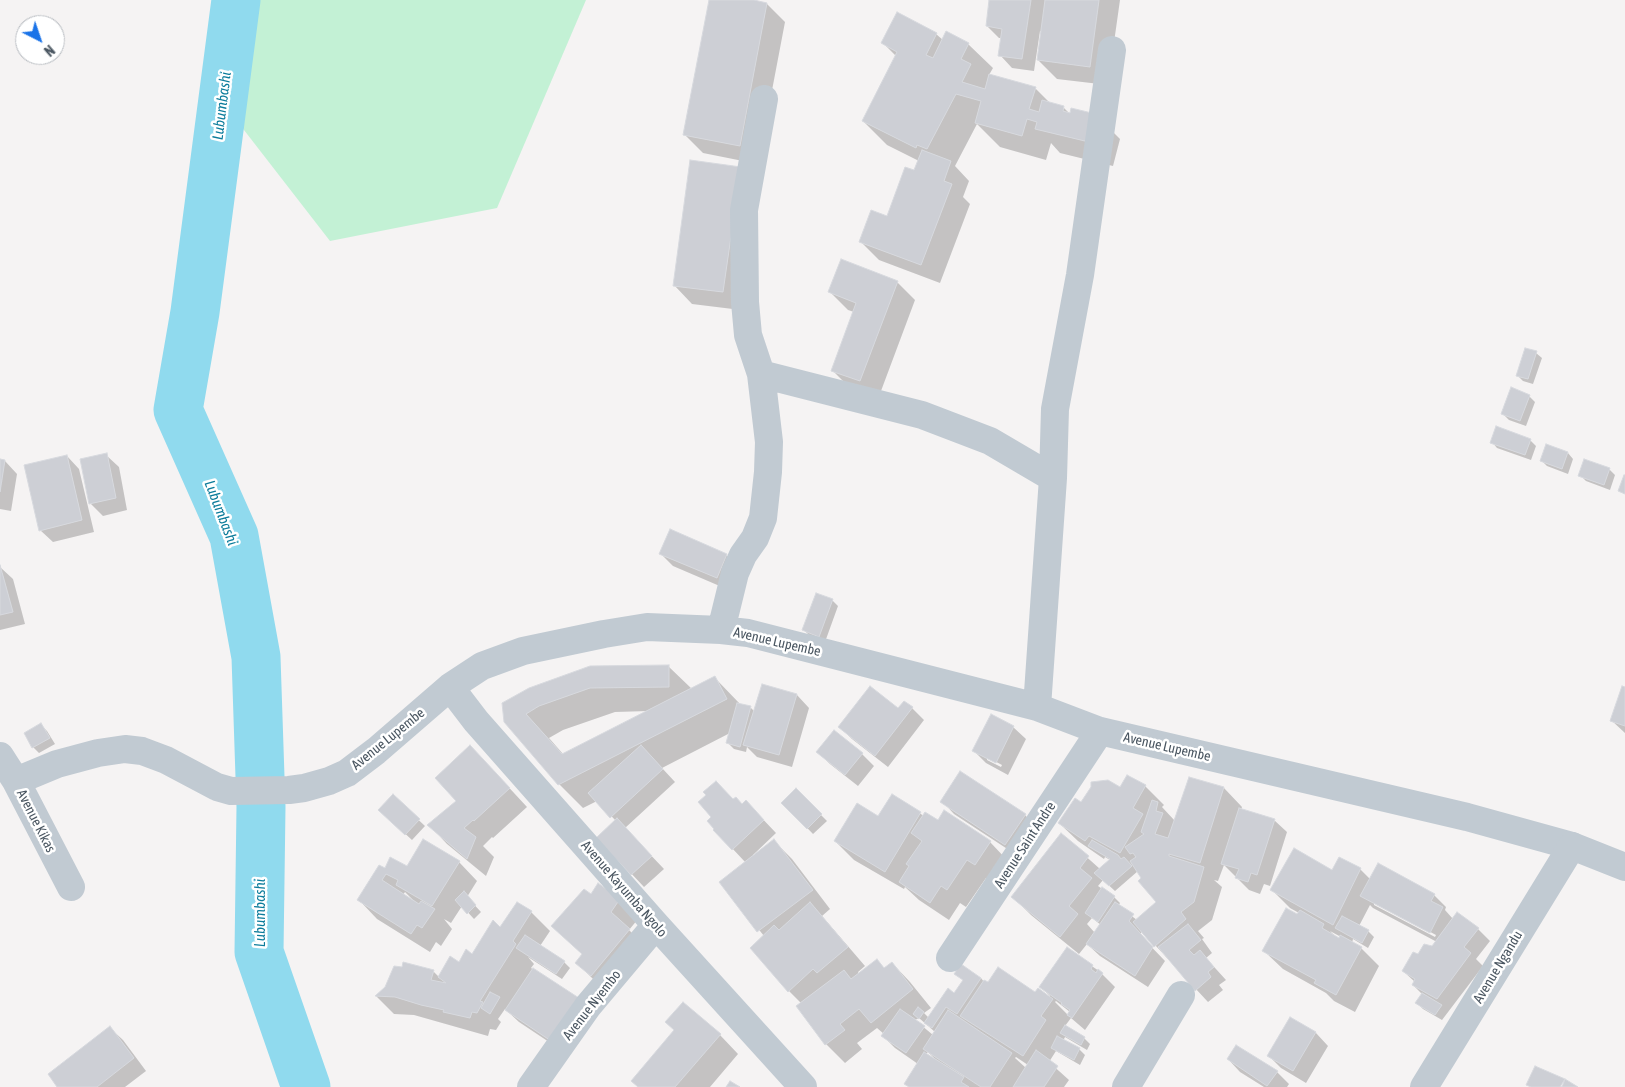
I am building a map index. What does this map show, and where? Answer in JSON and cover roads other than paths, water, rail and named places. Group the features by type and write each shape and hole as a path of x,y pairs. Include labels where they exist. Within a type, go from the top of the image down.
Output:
{"street":[{"path":"1037,707 1053,478 1055,409 1080,275 1112,50"},
{"path":"721,630 735,573 755,538 763,518 768,472 769,442 761,374 748,335 745,302 744,210 764,99"},
{"path":"761,374 922,415 990,441 1053,478"},
{"name":"Avenue Lupembe","path":"16,781 57,764 125,749 142,751 166,760 217,787 232,791 289,790 329,781 347,773 376,751 450,687 482,666 515,654 604,634 647,627 721,630 748,633 1037,707 1100,731 1467,816 1572,846 1625,867"},
{"name":"Avenue Kayumba Ngolo","path":"450,687 476,721 656,926 803,1087"},
{"name":"Avenue Saint Andre","path":"950,958 1100,731"},
{"name":"Avenue Kikas","path":"0,756 16,781 71,887"},
{"name":"Avenue Ngandu","path":"1424,1087 1572,846"},
{"name":"Avenue Nyembo","path":"531,1087 588,1006 656,926"},
{"path":"1126,1087 1181,996"}],"waterway":[{"name":"Lubumbashi","path":"236,0 195,312 178,410 234,536 256,657 261,807 259,952 306,1087"}]}
